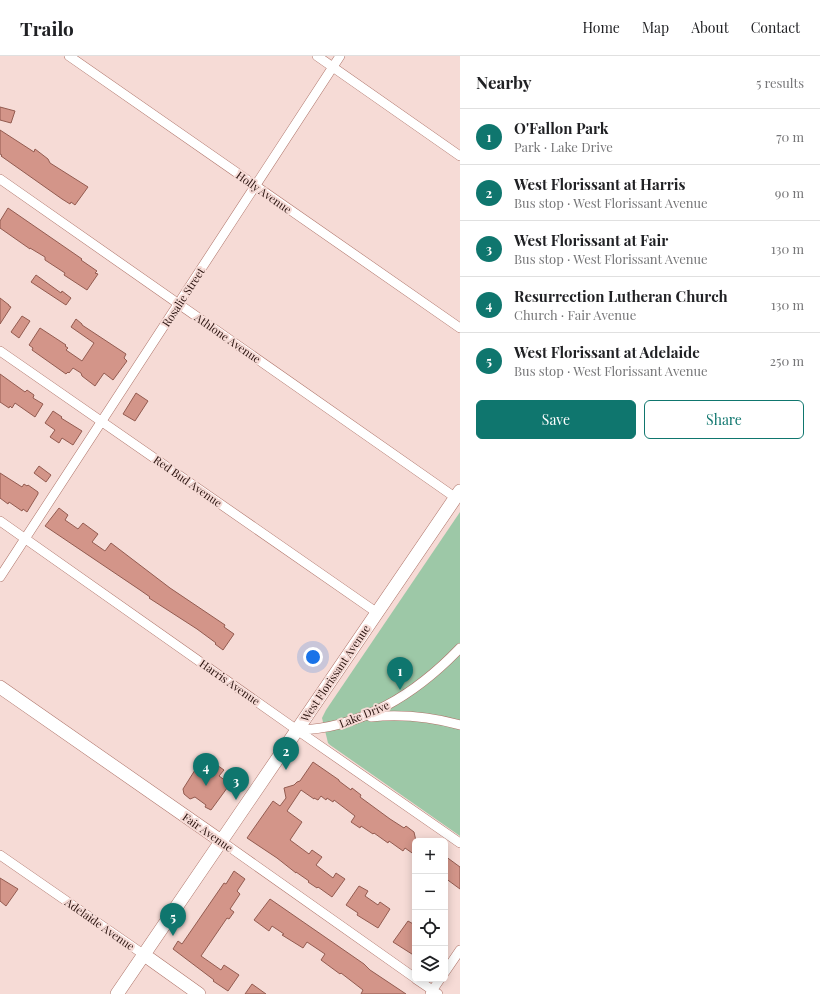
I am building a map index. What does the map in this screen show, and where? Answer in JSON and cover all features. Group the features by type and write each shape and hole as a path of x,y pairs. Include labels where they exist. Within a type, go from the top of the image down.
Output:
{"main road":[{"name":"West Florissant Avenue","path":"117,994 376,612 458,494"},
{"name":"Fair Avenue","path":"0,687 221,842"},
{"name":"Adelaide Avenue","path":"143,954 200,994"}],"street":[{"name":"Holly Avenue","path":"69,56 460,328"},
{"path":"317,56 460,156"},
{"name":"Rosalie Street","path":"0,577 340,56"},
{"name":"Athlone Avenue","path":"0,180 458,494"},
{"name":"Red Bud Avenue","path":"0,351 376,612"},
{"name":"Harris Avenue","path":"0,521 460,843"},
{"name":"Lake Drive","path":"297,730 329,728 386,707 409,692 436,671 460,648"},
{"path":"362,717 388,715 416,716 460,725"},
{"name":"Fair Avenue","path":"221,842 412,975"},
{"name":"Adelaide Avenue","path":"0,854 143,954"},
{"path":"448,968 460,950"},
{"name":"Fair Avenue","path":"421,982 433,993"},
{"path":"433,993 438,982"}],"green space":[{"path":"460,512 460,836 330,745 328,743 322,718"}],"building":[{"path":"0,107 15,111 11,123 0,120"},
{"path":"0,130 34,152 35,149 48,159 50,163 88,187 75,205 62,199 1,156"},
{"path":"8,208 97,271 95,273 98,274 87,290 64,275 65,273 45,260 45,257 30,249 0,228 0,221"},
{"path":"36,275 61,293 62,291 71,298 66,305 31,282"},
{"path":"0,298 11,307 0,324"},
{"path":"22,316 30,321 19,338 11,332"},
{"path":"76,319 82,325 126,354 124,358 127,361 113,380 104,373 95,386 73,368 66,374 32,350 33,348 29,345 40,328 66,345 65,346 68,348 66,350 82,361 94,343 71,327"},
{"path":"0,374 25,392 27,390 34,395 33,398 43,404 35,417 15,403 12,408 10,406 9,408 0,402"},
{"path":"136,393 148,401 135,421 123,414"},
{"path":"53,411 62,417 61,418 82,431 73,445 62,438 59,443 50,437 55,430 45,423"},
{"path":"39,466 51,475 46,482 34,473"},
{"path":"0,473 22,487 24,484 27,486 28,485 38,492 27,512 23,509 22,511 9,502 8,504 0,498"},
{"path":"59,508 68,515 65,520 78,529 83,523 98,534 92,542 105,551 111,543 170,588 225,625 224,627 234,634 223,650 197,629 149,598 150,597 140,590 45,526"},
{"path":"211,761 224,770 219,776 230,784 211,810 205,807 206,805 195,797 190,799 184,794 183,789 195,770 201,775"},
{"path":"313,762 351,790 352,788 361,795 360,797 390,819 404,828 406,826 414,832 415,838 412,838 412,853 405,848 403,851 389,841 388,843 374,833 373,834 361,826 360,828 351,822 355,816 334,800 333,802 327,798 326,800 321,796 318,800 314,799 301,790 287,811 302,822 290,840 309,854 312,850 322,857 316,865 333,878 336,873 345,879 332,897 318,887 317,888 247,838 273,801 280,806 286,798 284,788 294,785 300,781"},
{"path":"448,858 460,867 460,889 448,880"},
{"path":"234,871 245,879 237,891 240,894 230,909 234,912 229,919 227,918 201,956 221,970 224,965 239,975 228,991 173,949 178,941 182,944"},
{"path":"0,878 18,889 6,906 0,901"},
{"path":"359,886 368,891 365,896 378,905 380,902 390,909 378,928 357,915 358,913 346,905"},
{"path":"270,899 406,994 361,994 363,990 321,960 325,954 307,942 303,948 282,935 284,934 272,926 269,931 254,920"},
{"path":"408,921 412,923 412,954 393,942"},
{"path":"252,984 266,994 245,994"}],"place":[{"name":"O'Fallon Park","path":"400,690"},
{"name":"West Florissant at Harris","path":"286,770"},
{"name":"Resurrection Lutheran Church","path":"206,786"},
{"name":"West Florissant at Fair","path":"236,800"},
{"name":"West Florissant at Adelaide","path":"173,936"}]}
